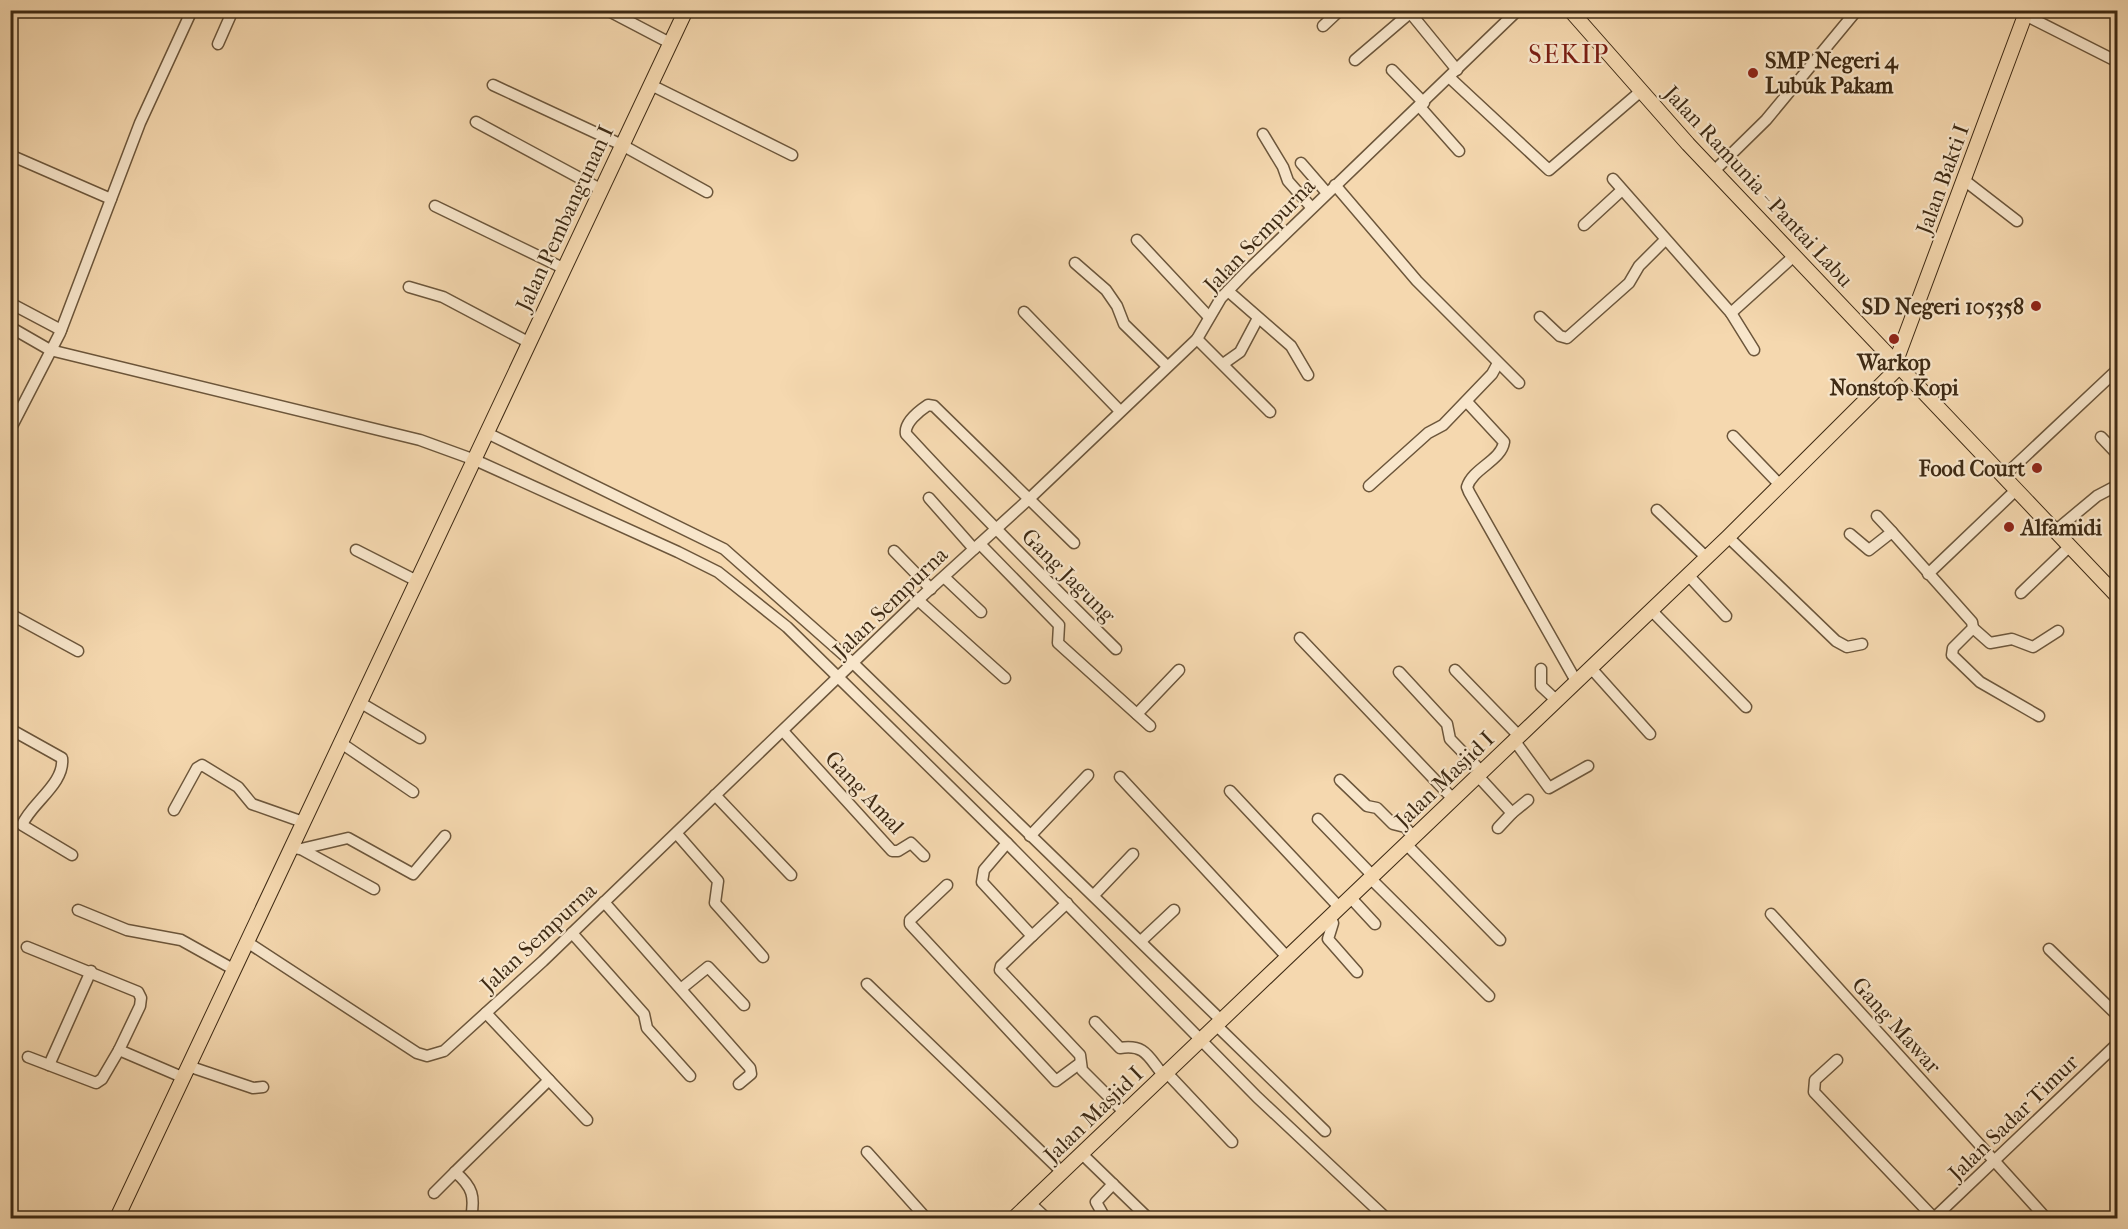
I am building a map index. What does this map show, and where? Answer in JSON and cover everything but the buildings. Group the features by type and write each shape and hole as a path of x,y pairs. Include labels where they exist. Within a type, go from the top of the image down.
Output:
{"main road":[{"name":"Jalan Pembangunan I","path":"117,1218 233,969 296,849 303,822 686,10"},
{"name":"Jalan Ramunia - Pantai Labu","path":"1570,10 1641,91 1794,256 2055,531 2114,587"},
{"name":"Jalan Bakti I","path":"1898,363 2026,13"},
{"name":"Jalan Masjid I","path":"1014,1218 1728,537 1898,363"}],"street":[{"path":"10,430 60,332 140,123 192,10"},
{"path":"218,44 233,10"},
{"path":"607,10 670,43"},
{"path":"1323,26 1340,10"},
{"name":"Jalan Sempurna","path":"247,942 417,1053 427,1056 444,1051 677,834 918,600 1030,498 1197,339 1208,316 1228,291 1311,207 1422,105 1518,10"},
{"path":"1715,170 1766,120 1857,10"},
{"path":"1356,60 1409,12 1454,74 1548,170 1641,91"},
{"path":"2026,13 2118,62"},
{"path":"1392,70 1459,151"},
{"path":"493,85 622,145 707,192"},
{"path":"651,85 792,155"},
{"path":"476,122 602,190"},
{"path":"1263,134 1283,167 1288,181 1311,207"},
{"path":"10,155 111,199"},
{"path":"1300,163 1331,189 1519,383"},
{"path":"1613,179 1731,313 1754,350"},
{"path":"1964,180 2017,221"},
{"path":"1584,225 1622,190"},
{"path":"435,206 565,269"},
{"path":"1137,240 1208,316"},
{"path":"1540,317 1560,336 1567,338 1629,283 1639,266 1665,240"},
{"path":"1731,313 1794,256"},
{"path":"1076,262 1106,290 1117,306 1124,324 1167,366"},
{"path":"409,287 443,297 528,342"},
{"path":"1228,291 1290,346 1308,375"},
{"path":"10,303 60,332"},
{"path":"1024,312 1120,411"},
{"path":"1223,364 1240,352 1258,318"},
{"path":"10,327 52,347 420,440 481,448 724,549 853,665 980,790 1141,941 1211,1030 1386,1218"},
{"path":"1197,339 1270,412"},
{"path":"1369,486 1467,402 1492,374 1498,363"},
{"path":"2003,477 2118,369"},
{"path":"1467,402 1504,442 1498,453 1469,482 1469,492 1576,681"},
{"name":"Gang Jagung","path":"1030,498 934,406 928,405 922,409 905,428 906,434 995,529 1116,649"},
{"path":"1733,436 1780,485"},
{"path":"2101,437 2118,455"},
{"path":"481,448 604,516 718,572 787,627 841,676 1067,903 1325,1131"},
{"path":"2055,531 2097,496 2118,485"},
{"path":"1928,574 2016,490"},
{"path":"929,498 1059,625 1058,643 1150,726"},
{"path":"1030,498 1074,543"},
{"path":"1657,510 1706,557"},
{"path":"1877,516 1972,622 1973,628 1990,643 2012,639 2029,647 2037,645 2058,631"},
{"path":"1850,534 1869,550 1892,532"},
{"path":"1728,537 1836,641 1847,647 1862,644"},
{"path":"2021,593 2070,546"},
{"path":"356,550 417,581"},
{"path":"894,551 931,589"},
{"path":"1688,575 1726,616"},
{"path":"944,577 981,612"},
{"path":"918,600 1005,678"},
{"path":"1651,610 1746,707"},
{"path":"10,614 78,651"},
{"path":"1973,628 1951,650 1952,655 1980,682 2039,716"},
{"path":"1300,638 1454,799"},
{"path":"1590,668 1650,734"},
{"path":"1541,669 1541,686 1556,700"},
{"path":"1137,714 1179,670"},
{"path":"1455,670 1517,738 1549,789 1588,766"},
{"path":"1399,672 1447,724 1450,739 1512,813"},
{"path":"361,703 420,738"},
{"path":"10,729 62,758 62,764 53,785 22,825 72,855"},
{"name":"Gang Amal","path":"783,731 892,851 898,851 911,843 924,856"},
{"path":"341,743 413,792"},
{"path":"174,810 197,768 202,765 233,783 252,804 303,822"},
{"path":"1030,836 1088,776"},
{"path":"1120,777 1287,957"},
{"path":"1340,780 1367,806 1377,808 1393,824 1405,827 1410,840 1500,940"},
{"path":"968,802 980,790"},
{"path":"1230,791 1334,911 1328,939 1357,972"},
{"path":"715,795 790,875"},
{"path":"1498,828 1528,800"},
{"path":"1318,819 1371,877 1489,996"},
{"path":"677,834 718,881 715,903 763,957"},
{"path":"296,849 348,838 413,874 445,836"},
{"path":"1007,843 984,870 982,882 1032,936"},
{"path":"296,849 374,889"},
{"path":"1094,895 1133,854"},
{"path":"947,885 910,920 910,924 1056,1082 1079,1064"},
{"path":"1350,897 1375,924"},
{"path":"604,902 682,988 752,1071 739,1084"},
{"path":"1067,903 1000,966 1000,970 1080,1055 1079,1064 1082,1070 1125,1113"},
{"path":"78,910 127,930 181,940 233,969"},
{"path":"1141,941 1174,910"},
{"name":"Gang Mawar","path":"1771,914 2046,1218"},
{"path":"572,933 644,1014 647,1028 690,1076"},
{"path":"27,947 131,988 141,998 119,1050 102,1079 96,1083 28,1057"},
{"path":"2049,949 2118,1016"},
{"path":"682,988 708,966 744,1005"},
{"path":"49,1065 92,971"},
{"path":"867,984 1062,1172"},
{"path":"486,1013 587,1120"},
{"path":"1095,1022 1120,1048 1131,1045 1140,1049 1232,1142"},
{"name":"Jalan Sadar Timur","path":"1934,1218 2118,1043"},
{"path":"119,1050 185,1072 253,1088 263,1087"},
{"path":"1837,1060 1815,1080 1814,1092 1934,1218"},
{"path":"434,1193 549,1080"},
{"path":"867,1152 926,1218"},
{"path":"1082,1154 1148,1218"},
{"path":"455,1172 469,1185 474,1195 471,1218"},
{"path":"1105,1218 1096,1202 1113,1184"},
{"path":"1030,1203 1046,1218"}],"place":[{"name":"SMP Negeri 4 Lubuk Pakam","path":"1753,73"},
{"name":"SD Negeri 105358","path":"2036,306"},
{"name":"Warkop Nonstop Kopi","path":"1894,339"},
{"name":"Food Court","path":"2037,468"},
{"name":"Alfamidi","path":"2009,527"}],"district":[{"name":"SEKIP","path":"1569,54"}]}
